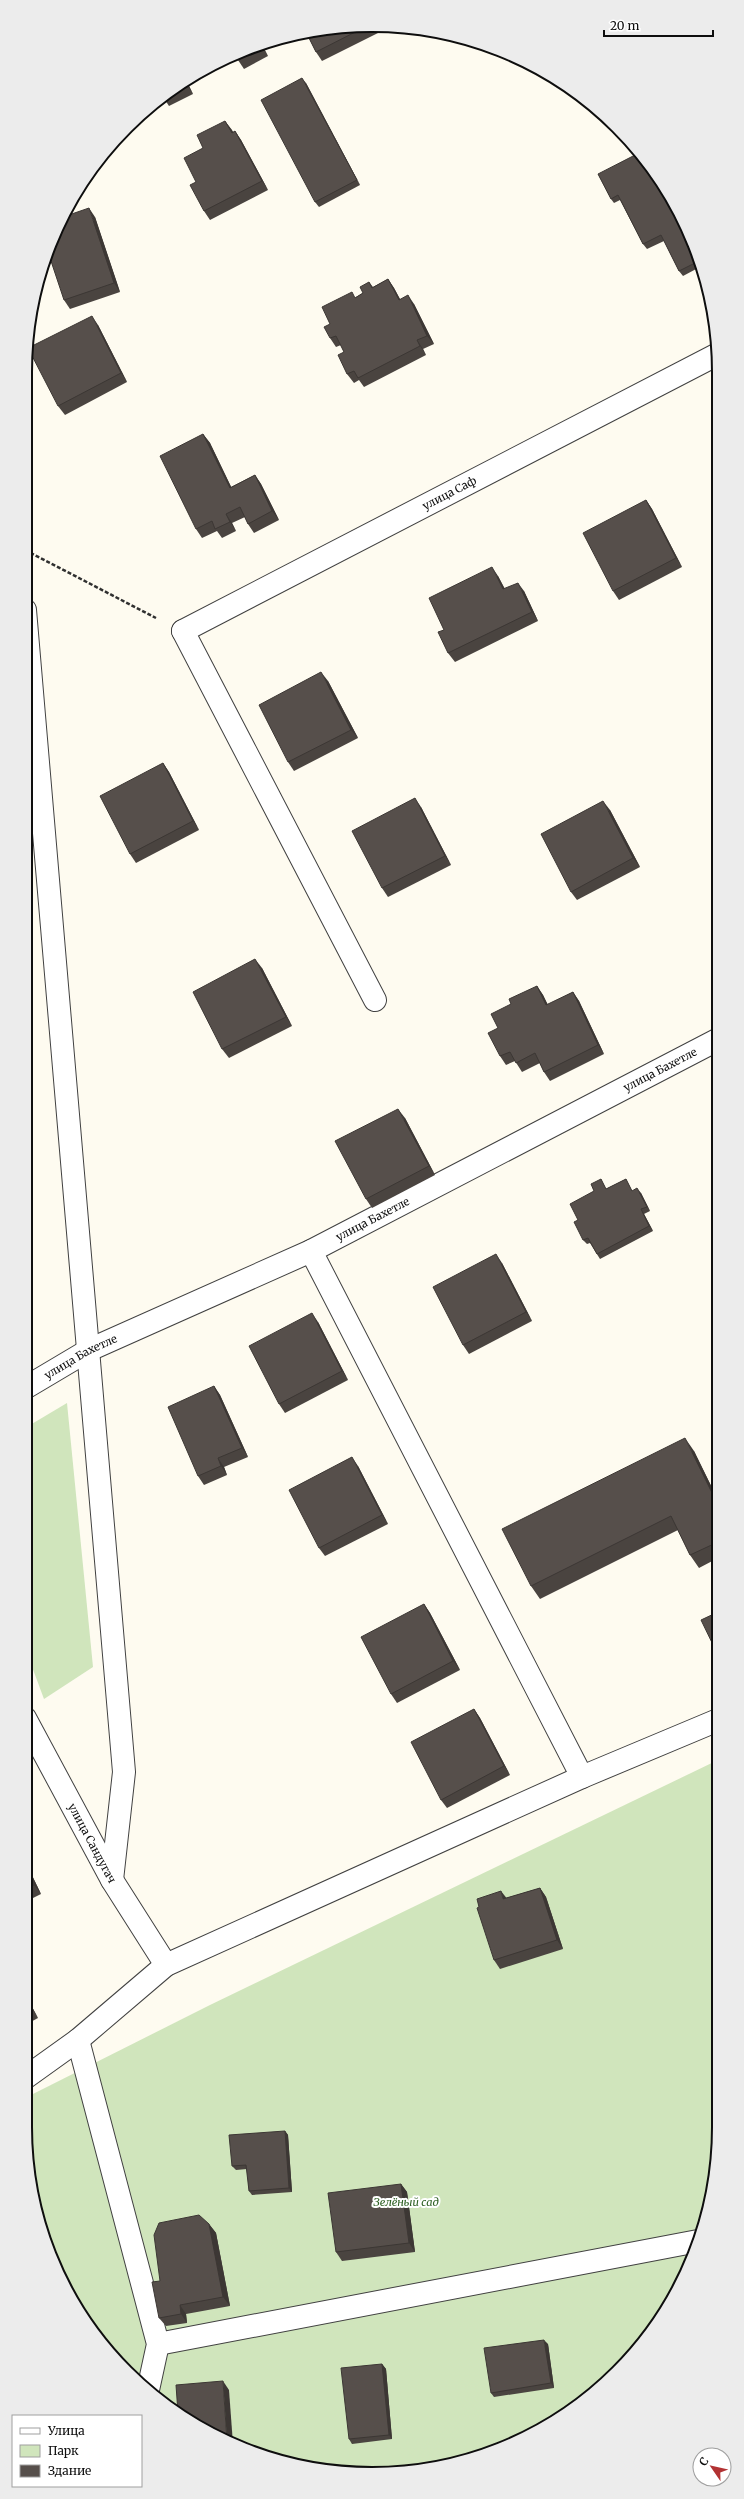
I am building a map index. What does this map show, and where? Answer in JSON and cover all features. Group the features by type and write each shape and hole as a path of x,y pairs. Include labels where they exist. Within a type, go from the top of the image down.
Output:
{"street":[{"name":"улица Саф","path":"184,631 711,357"},
{"path":"184,631 375,1000"},
{"path":"32,691 124,1772 112,1880"},
{"name":"улица Бахетле","path":"32,1384 89,1350 311,1251 712,1043"},
{"path":"311,1251 582,1777"},
{"path":"32,2073 78,2040 166,1965 582,1777 712,1723"},
{"name":"улица Сандугач","path":"32,1731 112,1880 166,1965"},
{"path":"78,2040 158,2344 149,2384"},
{"path":"158,2344 692,2242"}],"path":[{"path":"32,554 184,631"}],"green space":[{"path":"67,1403 93,1667 44,1699 32,1667 32,1424"},
{"name":"Зелёный сад","path":"712,1763 712,2127 709,2171 700,2215 694,2236 677,2277 655,2316 642,2334 628,2351 596,2383 579,2397 561,2410 522,2432 481,2449 416,2464 372,2467 350,2466 328,2464 284,2455 242,2441 222,2432 183,2410 148,2383 116,2351 102,2334 89,2316 67,2277 50,2236 35,2171 32,2127 32,2094 210,2005"}],"building":[{"path":"354,33 316,52 309,38"},
{"path":"302,78 357,180 315,202 261,100"},
{"path":"225,121 232,133 235,131 262,181 204,211 190,185 196,182 184,158 203,148 197,135"},
{"path":"634,155 655,183 666,202 677,222 694,263 679,271 661,235 643,244 618,195 611,199 598,174"},
{"path":"89,208 114,283 64,300 51,261 71,214"},
{"path":"388,279 399,300 408,295 427,336 417,340 420,346 358,378 354,371 347,374 338,355 344,352 336,336 330,338 324,327 330,324 322,307 352,292 355,298 363,293 360,287 369,282 372,288"},
{"path":"92,316 121,373 58,406 33,357 33,345"},
{"path":"203,434 230,488 255,475 272,511 248,524 240,507 226,514 230,522 215,529 212,521 196,529 160,456"},
{"path":"646,500 676,558 613,591 583,533"},
{"path":"492,567 503,589 518,583 532,612 448,653 438,632 444,630 429,598"},
{"path":"321,672 351,730 288,762 259,705"},
{"path":"163,763 193,821 130,854 100,796"},
{"path":"415,798 445,856 382,888 352,831"},
{"path":"603,801 633,858 571,892 541,834"},
{"path":"255,959 286,1017 222,1049 193,992"},
{"path":"537,986 546,1005 573,992 598,1045 544,1072 535,1053 516,1063 510,1052 500,1056 488,1033 498,1028 491,1014 511,1004 509,999"},
{"path":"398,1109 429,1166 366,1199 335,1141"},
{"path":"601,1179 606,1189 626,1179 632,1191 637,1188 647,1207 641,1209 649,1226 597,1254 588,1238 583,1240 574,1222 578,1220 570,1204 594,1191 591,1184"},
{"path":"496,1254 526,1312 463,1345 433,1287"},
{"path":"312,1313 342,1371 279,1404 249,1346"},
{"path":"214,1386 242,1448 218,1458 221,1466 198,1476 168,1407"},
{"path":"685,1438 712,1493 712,1545 690,1555 671,1516 531,1586 502,1529"},
{"path":"352,1457 382,1515 319,1548 289,1490"},
{"path":"424,1604 453,1661 391,1694 361,1637"},
{"path":"712,1615 712,1643 701,1620"},
{"path":"474,1709 504,1766 441,1800 411,1742"},
{"path":"540,1888 557,1940 494,1960 477,1908 479,1907 477,1899 501,1891 503,1899"},
{"path":"285,2131 289,2188 249,2191 246,2165 232,2166 229,2135"},
{"path":"401,2184 409,2243 336,2252 328,2193"},
{"path":"199,2215 209,2224 223,2297 180,2305 181,2314 159,2318 152,2282 160,2281 154,2235 159,2223"},
{"path":"544,2340 551,2383 491,2393 484,2348"},
{"path":"382,2364 389,2435 349,2439 341,2368"},
{"path":"223,2381 227,2434 178,2406 176,2385"}]}
